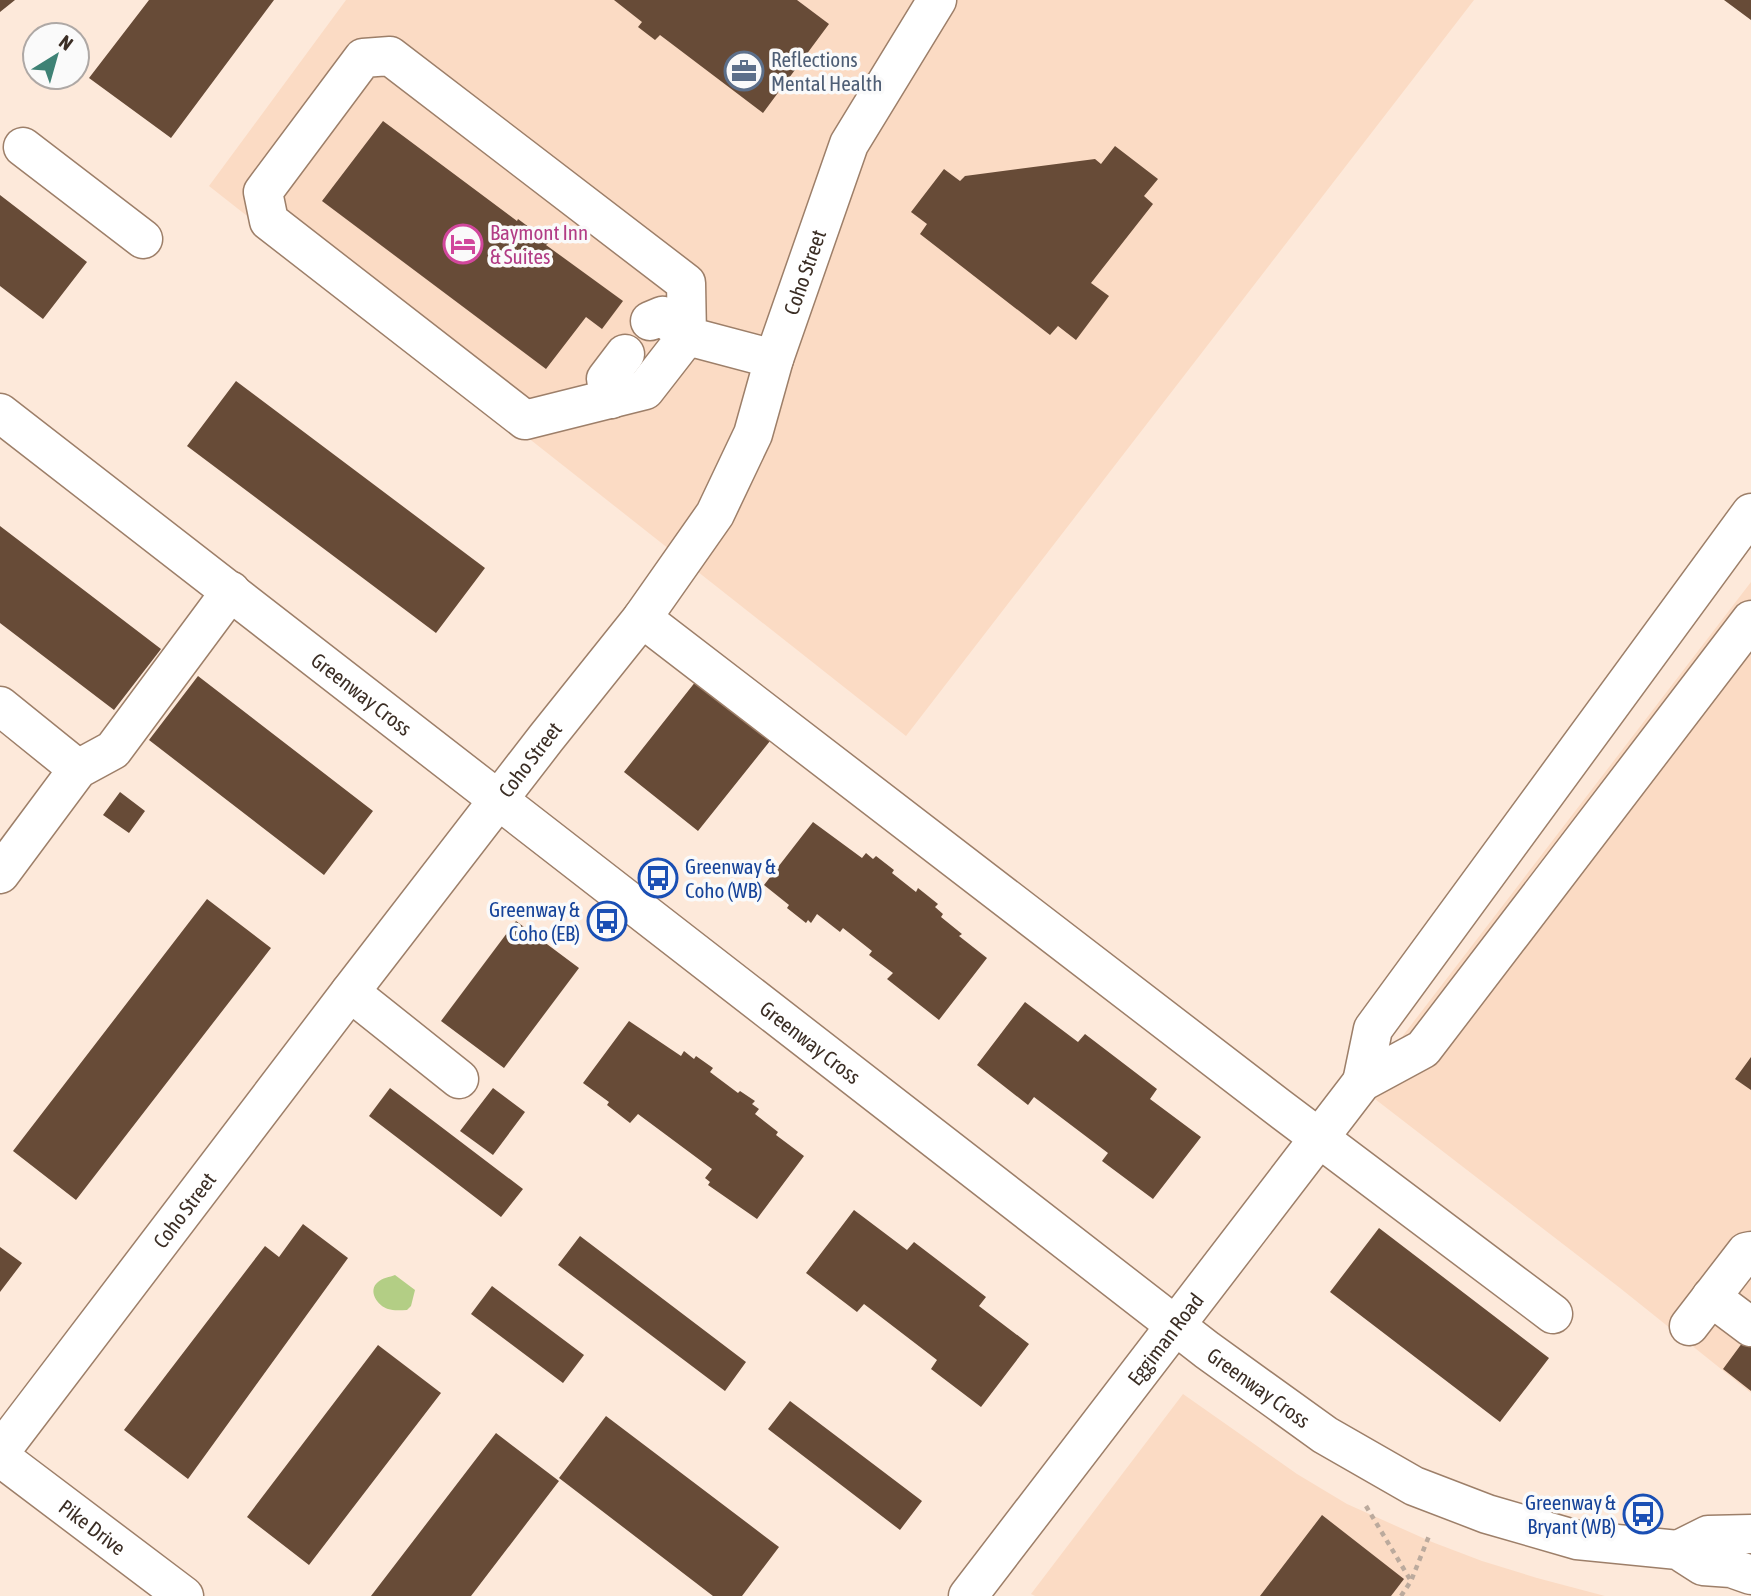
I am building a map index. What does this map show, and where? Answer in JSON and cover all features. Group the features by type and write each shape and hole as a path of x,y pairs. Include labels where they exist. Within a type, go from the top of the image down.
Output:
{"street":[{"name":"Coho Street","path":"0,1454 350,992 642,618 715,514 753,434 774,359 849,144 937,0"},
{"path":"390,56 686,283 687,336 645,390 525,420 269,221 263,192 363,58 390,56"},
{"path":"23,147 143,239"},
{"path":"650,321 662,316 687,336 774,359"},
{"path":"611,399 606,379 625,354"},
{"name":"Greenway Cross","path":"0,413 1174,1324 1325,1435 1414,1486 1487,1514 1577,1540 1678,1550 1703,1566 1731,1568 1751,1576"},
{"path":"1362,1082 1373,1029 1751,513"},
{"path":"0,874 78,769 113,750 231,591"},
{"path":"642,618 1553,1314"},
{"path":"1362,1082 1423,1049 1751,620"},
{"path":"1,710 78,769"},
{"path":"350,992 459,1079"},
{"name":"Eggiman Road","path":"968,1596 1362,1082"},
{"path":"1751,1251 1746,1252 1700,1311 1751,1327"},
{"name":"Pike Drive","path":"0,1454 184,1596"},
{"path":"1678,1550 1708,1535 1751,1534"}],"path":[{"path":"1366,1506 1411,1581"},
{"path":"1401,1596 1411,1581 1429,1536"}],"shaded area":[{"path":"346,0 1474,0 906,736 209,186"},
{"path":"1751,582 1751,1393 1362,1089"},
{"path":"1183,1394 1297,1474 1347,1504 1482,1561 1605,1596 1031,1594"}],"green space":[{"path":"395,1275 415,1290 411,1306 407,1310 384,1307 374,1294 378,1282"}],"building":[{"path":"0,0 15,0 0,12"},
{"path":"149,0 274,0 171,138 91,79 91,75"},
{"path":"614,0 797,0 829,24 763,113 660,35 655,40 638,27 642,22"},
{"path":"1724,0 1751,0 1751,20"},
{"name":"Baymont Inn & Suites","path":"383,121 549,242 546,245 623,301 602,329 586,317 546,369 322,201"},
{"path":"1115,146 1158,179 1144,196 1153,204 1091,283 1109,296 1076,340 1058,326 1050,335 920,234 927,224 911,212 944,169 960,181 965,176 1095,159 1101,164"},
{"path":"0,195 87,262 43,319 0,286"},
{"path":"236,381 485,568 436,633 187,446"},
{"path":"0,526 161,649 114,710 0,623"},
{"path":"198,676 373,811 324,875 149,740"},
{"path":"696,681 770,741 698,831 624,772"},
{"path":"120,792 145,811 129,833 103,815"},
{"path":"813,822 862,858 866,853 873,859 876,856 916,892 918,888 938,904 935,907 943,914 941,917 962,934 959,936 987,958 939,1020 887,979 893,973 869,955 872,951 843,928 840,932 817,914 811,923 808,920 806,923 764,885"},
{"path":"207,899 271,948 76,1200 13,1151"},
{"path":"516,921 579,968 504,1068 441,1021"},
{"path":"1025,1002 1078,1042 1085,1034 1157,1089 1150,1099 1201,1137 1153,1199 1102,1161 1108,1153 1034,1097 1028,1105 977,1065"},
{"path":"629,1021 681,1056 684,1051 713,1068 710,1072 738,1093 740,1091 755,1101 752,1104 759,1109 755,1114 778,1132 776,1135 804,1156 757,1219 708,1185 710,1182 705,1178 712,1169 638,1114 630,1123 607,1105 609,1102 583,1083"},
{"path":"1751,1057 1751,1090 1735,1079"},
{"path":"390,1088 523,1189 501,1217 369,1116"},
{"path":"493,1088 525,1112 493,1155 460,1131"},
{"path":"854,1210 907,1250 914,1242 986,1297 979,1306 1029,1344 981,1407 931,1369 937,1360 864,1304 857,1312 806,1273"},
{"path":"303,1224 348,1258 188,1479 124,1430 265,1246 279,1257"},
{"path":"1379,1228 1549,1358 1500,1422 1330,1292"},
{"path":"580,1236 746,1362 725,1391 558,1265"},
{"path":"0,1247 22,1263 0,1292"},
{"path":"492,1286 584,1355 563,1383 471,1314"},
{"path":"1751,1331 1751,1391 1723,1369"},
{"path":"378,1345 441,1393 309,1565 247,1517"},
{"path":"790,1401 922,1501 900,1530 768,1429"},
{"path":"606,1416 779,1547 742,1596 713,1596 559,1478"},
{"path":"496,1433 559,1481 471,1596 371,1596"},
{"path":"1322,1515 1404,1579 1391,1596 1260,1596"}],"place":[{"name":"Reflections Mental Health","path":"744,71"},
{"name":"Baymont Inn & Suites","path":"463,244"},
{"name":"Greenway & Coho (WB)","path":"658,878"},
{"name":"Greenway & Coho (EB)","path":"607,921"},
{"name":"Greenway & Bryant (WB)","path":"1643,1514"}]}
